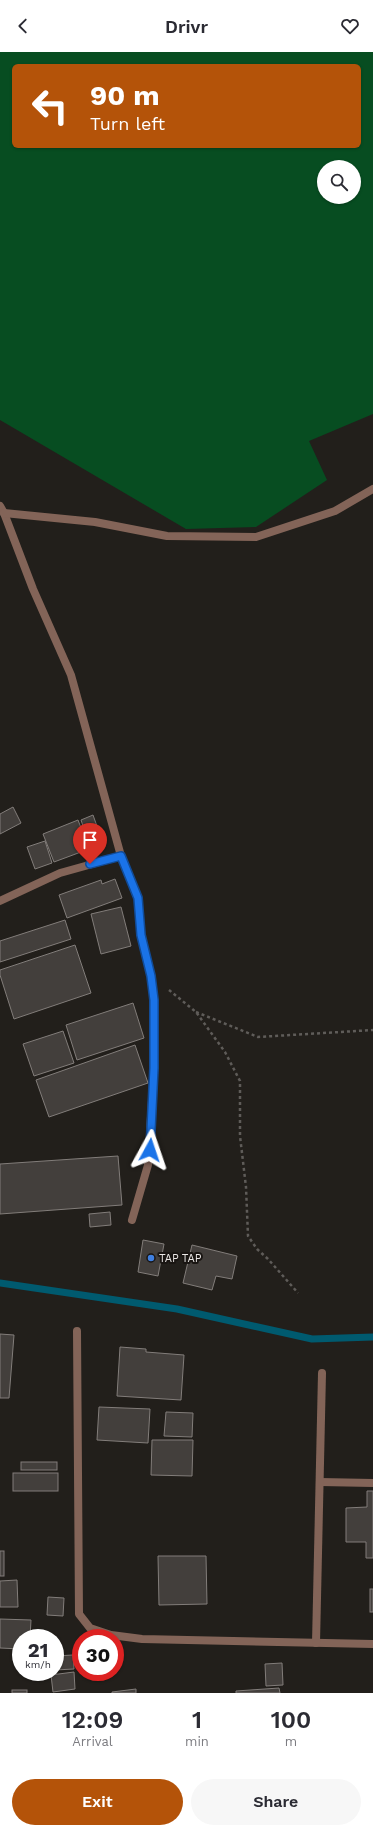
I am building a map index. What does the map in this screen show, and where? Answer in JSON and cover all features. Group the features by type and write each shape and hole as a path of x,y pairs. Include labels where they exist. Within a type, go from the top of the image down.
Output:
{"street":[{"path":"132,1220 148,1165 152,1126 154,1060 154,1000 151,976 141,935 138,898 121,856 70,675 33,589 2,510 95,522 167,536 256,537 335,511 373,489"},
{"path":"0,900 60,873 121,856"},
{"path":"77,1331 79,1614 90,1628 111,1636 142,1639 373,1644"},
{"path":"316,1643 322,1373"},
{"path":"320,1482 373,1482"}],"path":[{"path":"151,976 196,1012 225,1052 240,1081 240,1136 246,1187 248,1236 257,1249 268,1259 298,1293"},
{"path":"196,1012 258,1037 373,1030"}],"green space":[{"path":"0,52 373,52 373,414 309,441 327,480 256,527 186,529 0,420"}],"building":[{"path":"13,807 21,823 0,834 0,814"},
{"path":"93,815 103,843 90,847 81,820"},
{"path":"78,820 89,849 54,862 43,834"},
{"path":"45,841 52,863 35,869 27,847"},
{"path":"115,879 122,898 67,918 59,895 101,880 102,884"},
{"path":"121,907 131,946 101,954 91,914"},
{"path":"65,920 71,939 0,962 0,941"},
{"path":"75,945 91,993 14,1019 0,975 0,970"},
{"path":"133,1003 144,1038 77,1060 66,1025"},
{"path":"63,1031 74,1063 34,1076 23,1044"},
{"path":"135,1045 148,1083 49,1117 36,1080"},
{"path":"118,1156 122,1205 0,1214 0,1164"},
{"path":"110,1212 111,1225 90,1227 89,1214"},
{"name":"TAP TAP","path":"143,1240 164,1244 158,1276 138,1272"},
{"path":"192,1245 237,1256 232,1279 216,1276 212,1290 183,1283"},
{"path":"0,1334 14,1335 9,1398 0,1398"},
{"path":"120,1347 146,1349 146,1352 184,1355 181,1400 117,1396"},
{"path":"99,1407 150,1409 148,1443 97,1440"},
{"path":"166,1412 193,1413 192,1437 164,1436"},
{"path":"152,1440 193,1440 192,1476 151,1475"},
{"path":"21,1462 57,1462 57,1470 21,1470"},
{"path":"13,1473 58,1473 58,1491 13,1491"},
{"path":"367,1491 373,1491 373,1558 366,1558 366,1542 346,1542 346,1508 367,1507"},
{"path":"0,1551 4,1551 4,1576 0,1576"},
{"path":"158,1556 206,1556 207,1604 159,1605"},
{"path":"17,1580 18,1607 0,1607 0,1581"},
{"path":"370,1589 373,1589 373,1612 370,1612"},
{"path":"48,1597 64,1598 63,1616 47,1615"},
{"path":"0,1619 31,1620 30,1629 12,1629 12,1649 0,1648"},
{"path":"72,1655 72,1669 64,1670 64,1656"},
{"path":"282,1663 283,1685 266,1686 265,1664"},
{"path":"72,1672 72,1681 75,1681 75,1689 53,1692 52,1681 64,1681 64,1673"},
{"path":"279,1688 280,1693 236,1693 236,1691"},
{"path":"136,1689 136,1693 112,1693 112,1692"},
{"path":"12,1690 27,1690 27,1693 12,1693"}],"waterway":[{"path":"0,1283 177,1309 312,1339 373,1337"}],"place":[{"name":"TAP TAP","path":"151,1258"}],"route":[{"path":"90,864 121,856 138,898 141,935 151,976 154,1000 154,1068 150,1150"}]}
